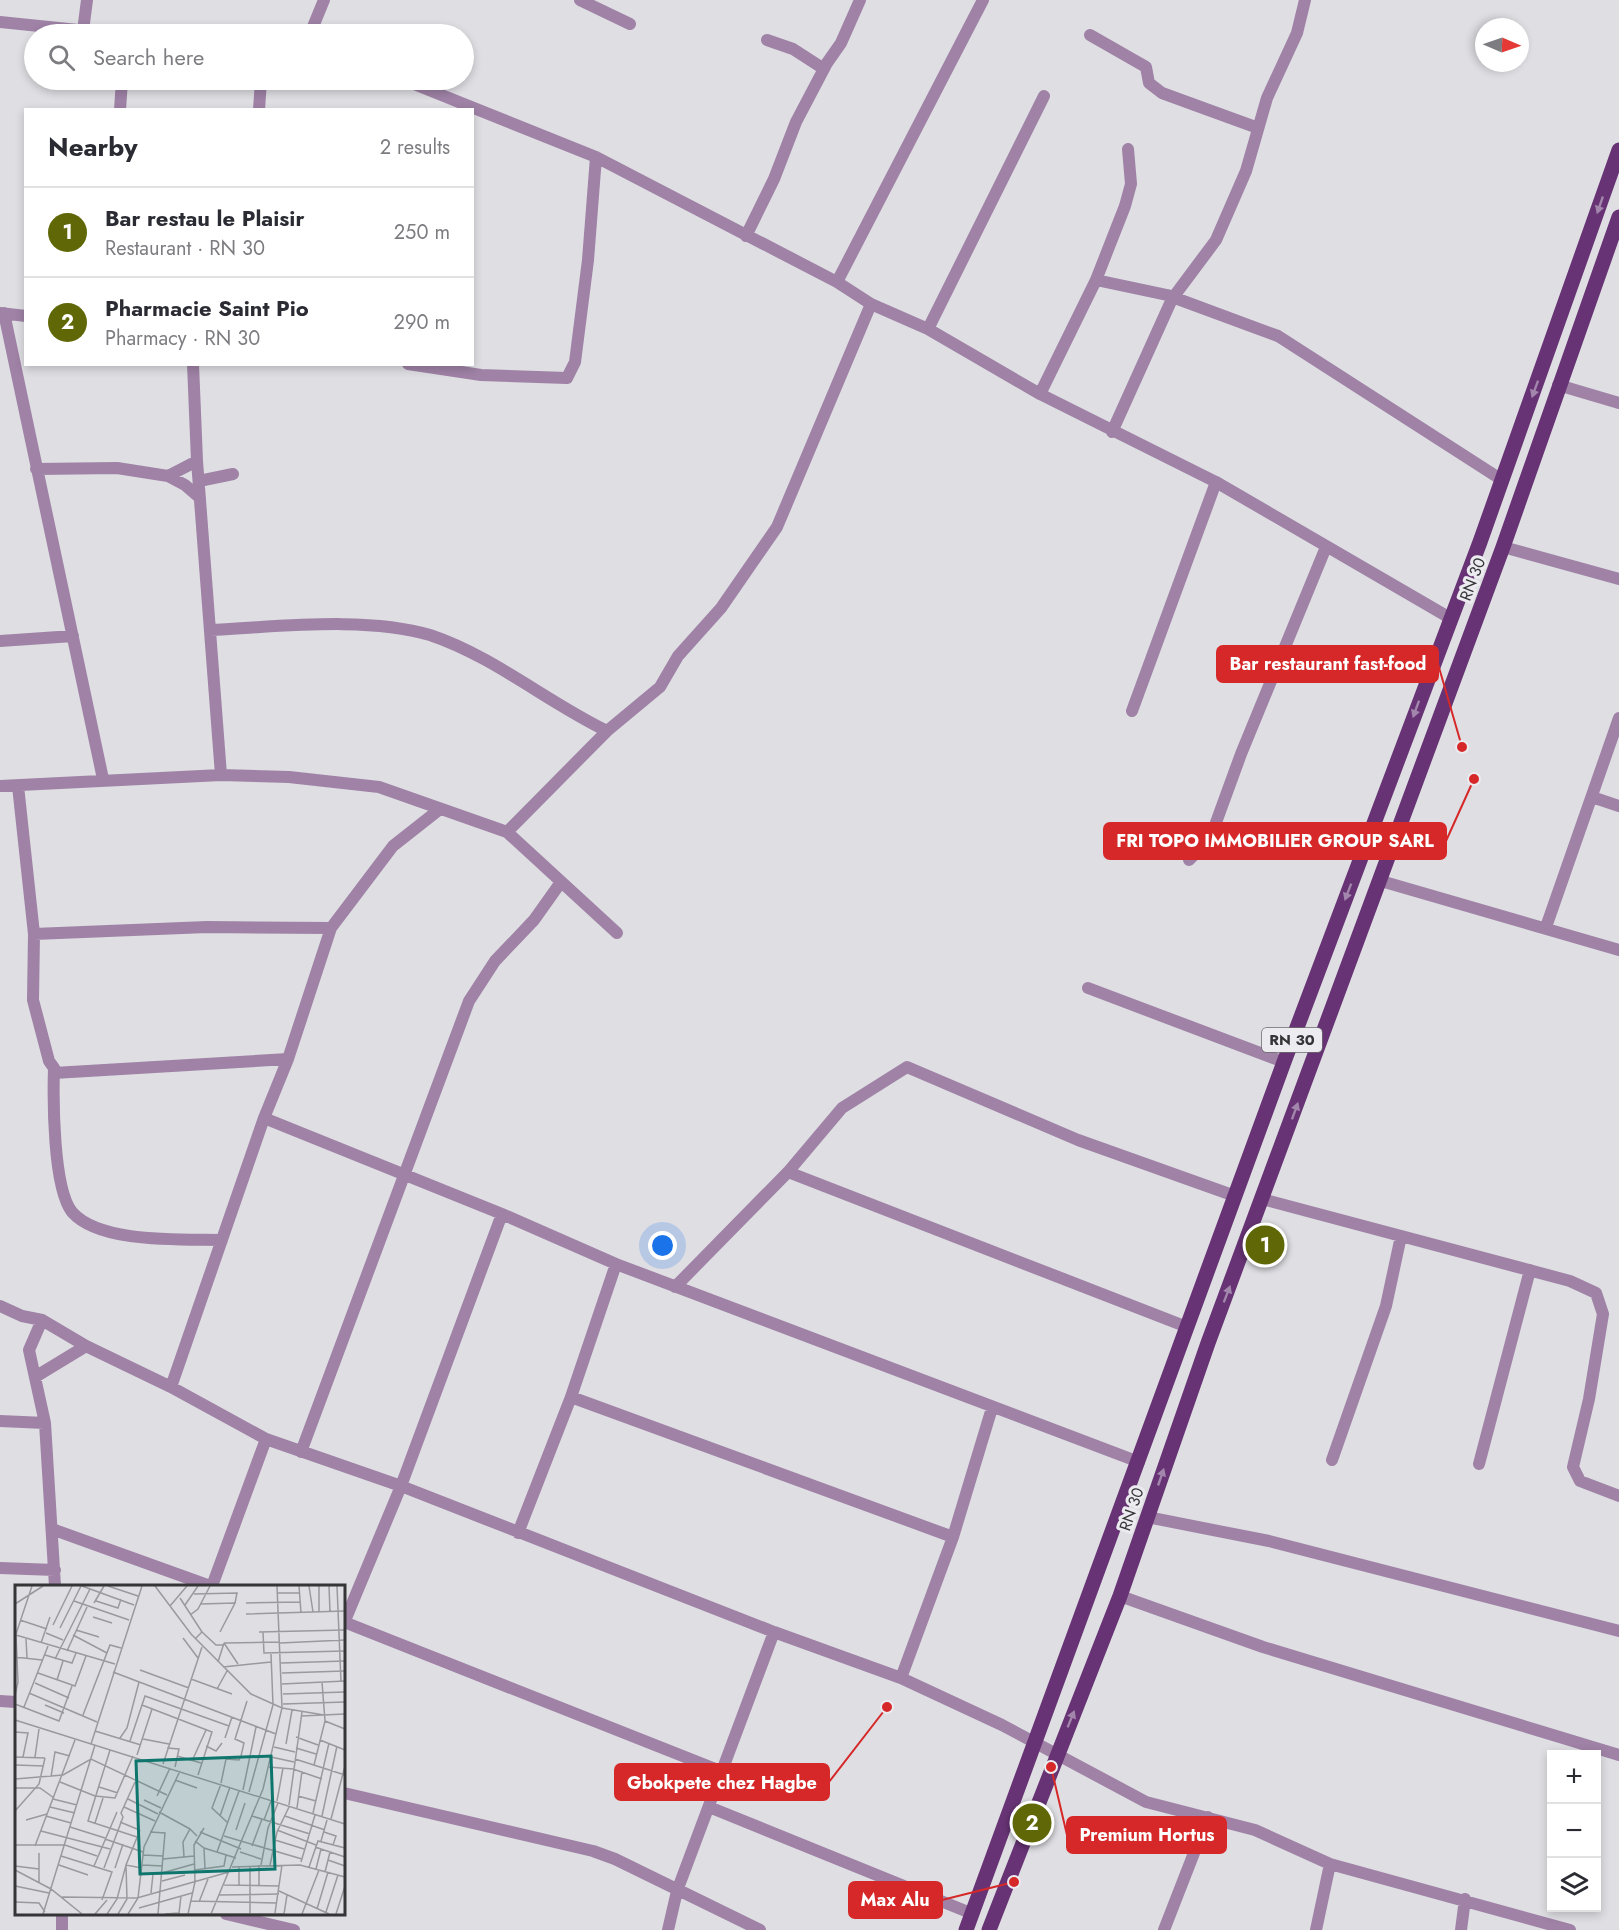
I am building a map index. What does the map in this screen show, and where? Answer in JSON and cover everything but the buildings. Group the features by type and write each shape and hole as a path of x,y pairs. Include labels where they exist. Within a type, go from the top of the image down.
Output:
{"main road":[{"name":"RN 30","path":"966,1930 1284,1062 1502,480 1619,150"},
{"name":"RN 30","path":"989,1930 1120,1596 1262,1199 1503,547 1558,385 1619,217"}],"street":[{"path":"84,24 87,0"},
{"path":"314,24 324,0"},
{"path":"580,0 630,24"},
{"path":"746,236 774,179 796,122 824,69 841,43 860,0"},
{"path":"837,282 983,0"},
{"path":"1112,432 1172,299 1216,240 1246,171 1267,98 1297,33 1305,0"},
{"path":"0,22 24,25"},
{"path":"1090,35 1146,67 1149,83 1162,93 1258,128"},
{"path":"767,40 793,49 824,69"},
{"path":"120,108 121,90"},
{"path":"259,108 260,90"},
{"path":"429,90 474,108"},
{"path":"928,329 1044,96"},
{"path":"474,108 596,157 837,282 871,304 928,329 1040,394 1216,482 1450,618"},
{"path":"1040,394 1096,280 1131,184 1128,149"},
{"path":"421,366 481,375 567,378 575,362 588,260 596,157"},
{"path":"1096,280 1167,295 1172,299 1278,336 1502,480"},
{"path":"507,832 607,731 660,687 678,656 721,608 777,527 871,304"},
{"path":"24,316 2,313 103,779"},
{"path":"193,366 198,481 221,774"},
{"path":"1558,385 1619,403"},
{"path":"168,476 197,461"},
{"path":"36,469 117,468 168,476 185,485 200,498"},
{"path":"198,481 233,474"},
{"path":"1132,711 1216,482"},
{"path":"1189,860 1209,839 1241,754 1326,547"},
{"path":"1503,547 1619,579"},
{"path":"210,630 376,626 429,635 475,655 607,731"},
{"path":"0,641 73,636"},
{"path":"1546,927 1619,718"},
{"path":"0,786 221,774 359,783 379,787 507,832 617,933"},
{"path":"18,786 34,934 33,1000 54,1073 56,1164 72,1211 89,1223 138,1238 222,1240"},
{"path":"1592,796 1619,806"},
{"path":"171,1387 264,1118 288,1059 331,928 393,846 440,808"},
{"path":"1381,881 1619,950"},
{"path":"301,1452 469,1001 495,961 534,920 561,882"},
{"path":"34,934 207,927 331,928"},
{"path":"1088,988 1284,1062"},
{"path":"54,1073 288,1059"},
{"path":"675,1287 788,1172 843,1108 907,1067 1078,1140 1235,1196"},
{"path":"264,1118 502,1214 616,1264 1139,1462"},
{"path":"788,1172 1188,1327"},
{"path":"1262,1199 1570,1281 1596,1293 1603,1314 1589,1399 1574,1467 1580,1482 1619,1496"},
{"path":"345,1621 401,1486 502,1214"},
{"path":"1332,1460 1386,1306 1401,1236"},
{"path":"518,1533 572,1397 616,1264"},
{"path":"1479,1464 1530,1270"},
{"path":"0,1306 22,1316 42,1320 86,1346 171,1387 266,1439 401,1486 774,1632 901,1678 1057,1753 1146,1802 1255,1830 1330,1864 1465,1899 1570,1930"},
{"path":"42,1320 29,1350 45,1423 55,1585"},
{"path":"35,1377 86,1346"},
{"path":"572,1397 953,1537"},
{"path":"901,1678 953,1537 992,1408"},
{"path":"0,1421 45,1423"},
{"path":"212,1585 266,1439"},
{"path":"1147,1517 1269,1541 1619,1631"},
{"path":"52,1529 206,1585"},
{"path":"0,1568 55,1570"},
{"path":"1120,1596 1263,1647 1619,1755"},
{"path":"345,1623 723,1772"},
{"path":"668,1930 677,1891 774,1632"},
{"path":"0,1701 15,1702"},
{"path":"345,1793 593,1851 615,1859 760,1930"},
{"path":"709,1807 973,1914"},
{"path":"1164,1930 1208,1817"},
{"path":"1317,1930 1330,1864"},
{"path":"1461,1930 1465,1899"},
{"path":"230,1915 294,1930"}],"place":[{"name":"Bar restaurant fast-food","path":"1462,747"},
{"name":"FRI TOPO IMMOBILIER GROUP SARL","path":"1474,779"},
{"name":"Bar restau le Plaisir","path":"1265,1245"},
{"name":"Gbokpete chez Hagbe","path":"887,1707"},
{"name":"Premium Hortus","path":"1051,1767"},
{"name":"Pharmacie Saint Pio","path":"1032,1823"},
{"name":"Max Alu","path":"1014,1882"}]}
